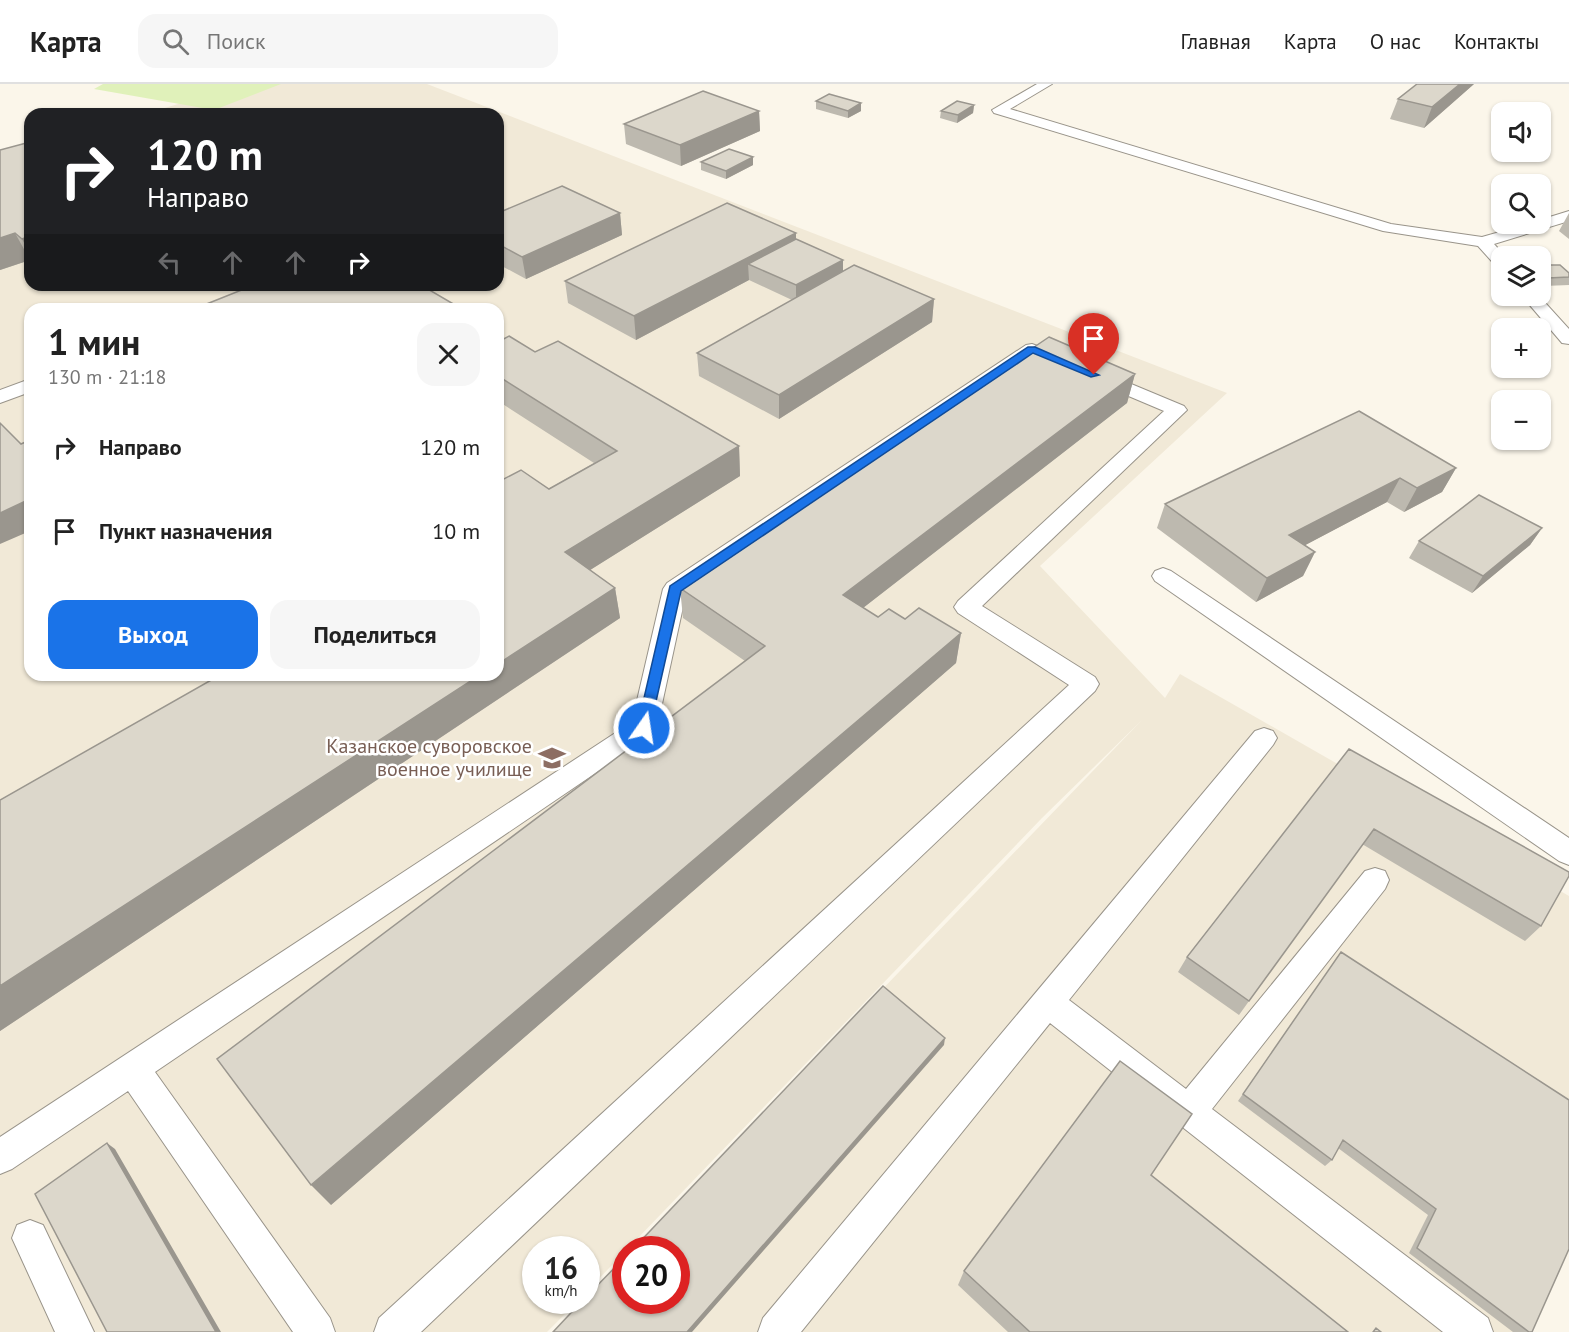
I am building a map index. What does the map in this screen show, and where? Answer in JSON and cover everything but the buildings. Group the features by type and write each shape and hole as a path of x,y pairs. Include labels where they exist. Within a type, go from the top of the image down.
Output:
{"lane":[{"path":"1046,84 995,114 1389,228 1483,242 1569,216"},
{"path":"1483,242 1491,251"},
{"path":"1539,306 1568,339"},
{"path":"0,1157 644,728 675,589 1032,349 1178,410 966,607 1086,684 393,1332"},
{"path":"0,398 24,388"},
{"path":"1163,576 1569,853"},
{"path":"777,1332 1264,738"},
{"path":"1189,1112 1375,880"},
{"path":"1047,1002 1474,1332"},
{"path":"132,1068 316,1332"},
{"path":"30,1238 75,1332"}],"shaded area":[{"name":"Казанское суворовское военное училище","path":"244,84 427,84 489,108 165,108"},
{"name":"Казанское суворовское военное училище","path":"504,114 1227,393 1040,566 1165,698 1180,674 1569,896 1569,1234 1526,1332 552,1332 569,1314 600,1314 600,1282 612,1270 612,1314 690,1314 690,1236 645,1236 1142,720 1042,818 640,1236 612,1236 612,1265 600,1277 600,1236 522,1236 522,1314 565,1314 547,1332 0,1332 0,159 24,152 24,291 504,291"}],"green space":[{"path":"103,84 281,84 219,108 203,108 94,89"}],"place":[{"name":"Казанское суворовское военное училище","path":"552,758"}],"route":[{"path":"644,728 675,589 1032,349 1094,375"}]}
